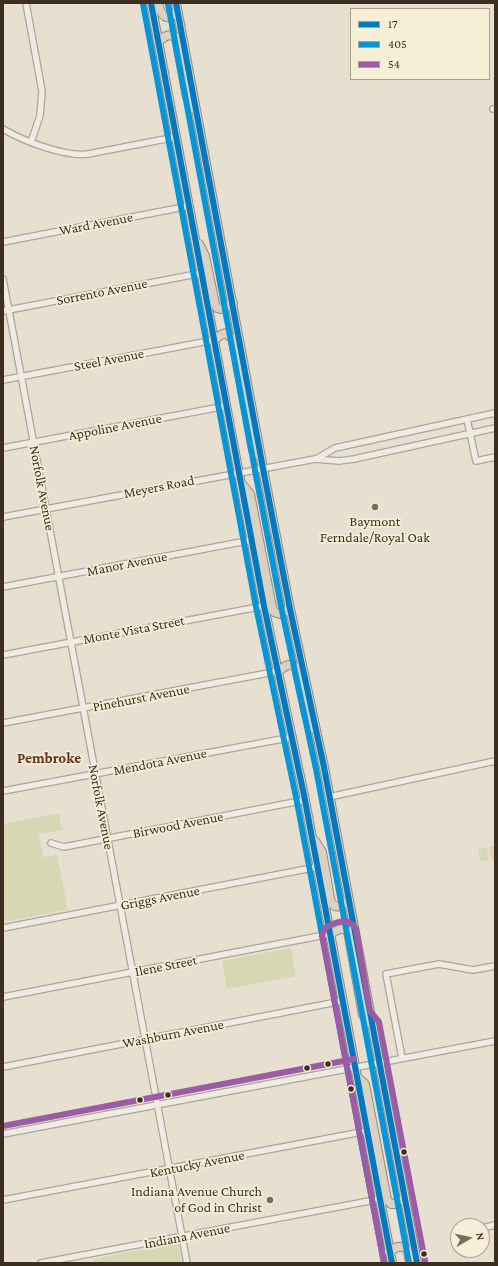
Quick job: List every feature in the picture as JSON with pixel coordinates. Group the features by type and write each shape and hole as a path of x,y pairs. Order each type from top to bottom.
{"highway":[{"path":"151,3 264,606 293,737 392,1263"},
{"path":"158,3 160,12 165,17 173,16 177,7"},
{"path":"177,7 263,468 349,900 371,1024 417,1263"},
{"path":"158,42 168,35 176,38 187,97 198,120"},
{"path":"195,238 205,256 217,308 222,309 232,303"},
{"path":"214,340 221,335 226,334 232,340 253,450 261,457"},
{"path":"241,482 250,494 272,607 274,612 280,614 290,609"},
{"path":"278,671 289,664 296,668 306,714 317,736"},
{"path":"312,837 322,852 330,898 333,904 335,906 341,906 349,900"},
{"path":"330,934 339,929 348,931 364,1015 371,1024"},
{"path":"357,1077 365,1084 387,1200 391,1204 394,1204 405,1198"},
{"path":"389,1252 397,1247 404,1247 408,1251 410,1263"}],"street":[{"path":"26,3 42,91 40,116 30,142"},
{"path":"3,129 30,142 71,154 84,155 176,137"},
{"name":"Ward Avenue","path":"3,242 189,206"},
{"name":"Sorrento Avenue","path":"6,310 202,273"},
{"name":"Norfolk Avenue","path":"3,279 6,310 34,442 187,1263"},
{"name":"Steel Avenue","path":"3,380 214,340"},
{"name":"Appoline Avenue","path":"3,448 226,406"},
{"name":"Meyers Road","path":"315,459 335,448 495,413"},
{"path":"467,419 476,461 495,457"},
{"name":"Meyers Road","path":"3,517 315,459 339,461 354,459 495,428"},
{"name":"Manor Avenue","path":"3,587 252,540"},
{"name":"Monte Vista Street","path":"3,655 264,606"},
{"name":"Pinehurst Avenue","path":"3,723 278,671"},
{"name":"Mendota Avenue","path":"3,791 293,737"},
{"path":"329,797 495,761"},
{"name":"Birwood Avenue","path":"51,843 64,847 305,800"},
{"name":"Griggs Avenue","path":"3,928 317,867"},
{"name":"Ilene Street","path":"3,997 330,934"},
{"path":"402,1058 386,974 439,964 473,970 495,966"},
{"name":"Washburn Avenue","path":"3,1067 342,1001"},
{"path":"3,1134 495,1040"},
{"name":"Kentucky Avenue","path":"3,1200 367,1131"},
{"name":"Indiana Avenue","path":"41,1263 380,1199"}],"green space":[{"path":"59,813 62,830 39,834 43,857 57,855 68,910 3,922 3,824"},
{"path":"495,846 495,859 492,860 489,847"},
{"path":"487,847 489,860 480,861 478,849"},
{"path":"291,948 296,976 227,989 222,961"},
{"path":"178,1243 182,1263 94,1263 93,1259"}],"transit line":[{"name":"17","path":"151,3 264,606 304,795 392,1263"},
{"name":"17","path":"176,3 265,479 290,609 324,767 417,1263"},
{"name":"405","path":"143,4 256,607 296,797 384,1263"},
{"name":"405","path":"168,4 257,481 282,611 316,769 409,1263"},
{"name":"54","path":"384,1263 322,935 325,928 342,921 350,923 356,929 370,1011 379,1022 425,1261"},
{"name":"54","path":"3,1126 354,1059"}],"place":[{"name":"Baymont Ferndale/Royal Oak","path":"375,507"},
{"name":"Indiana Avenue Church of God in Christ","path":"270,1200"}],"district":[{"name":"Pembroke","path":"49,758"}]}
